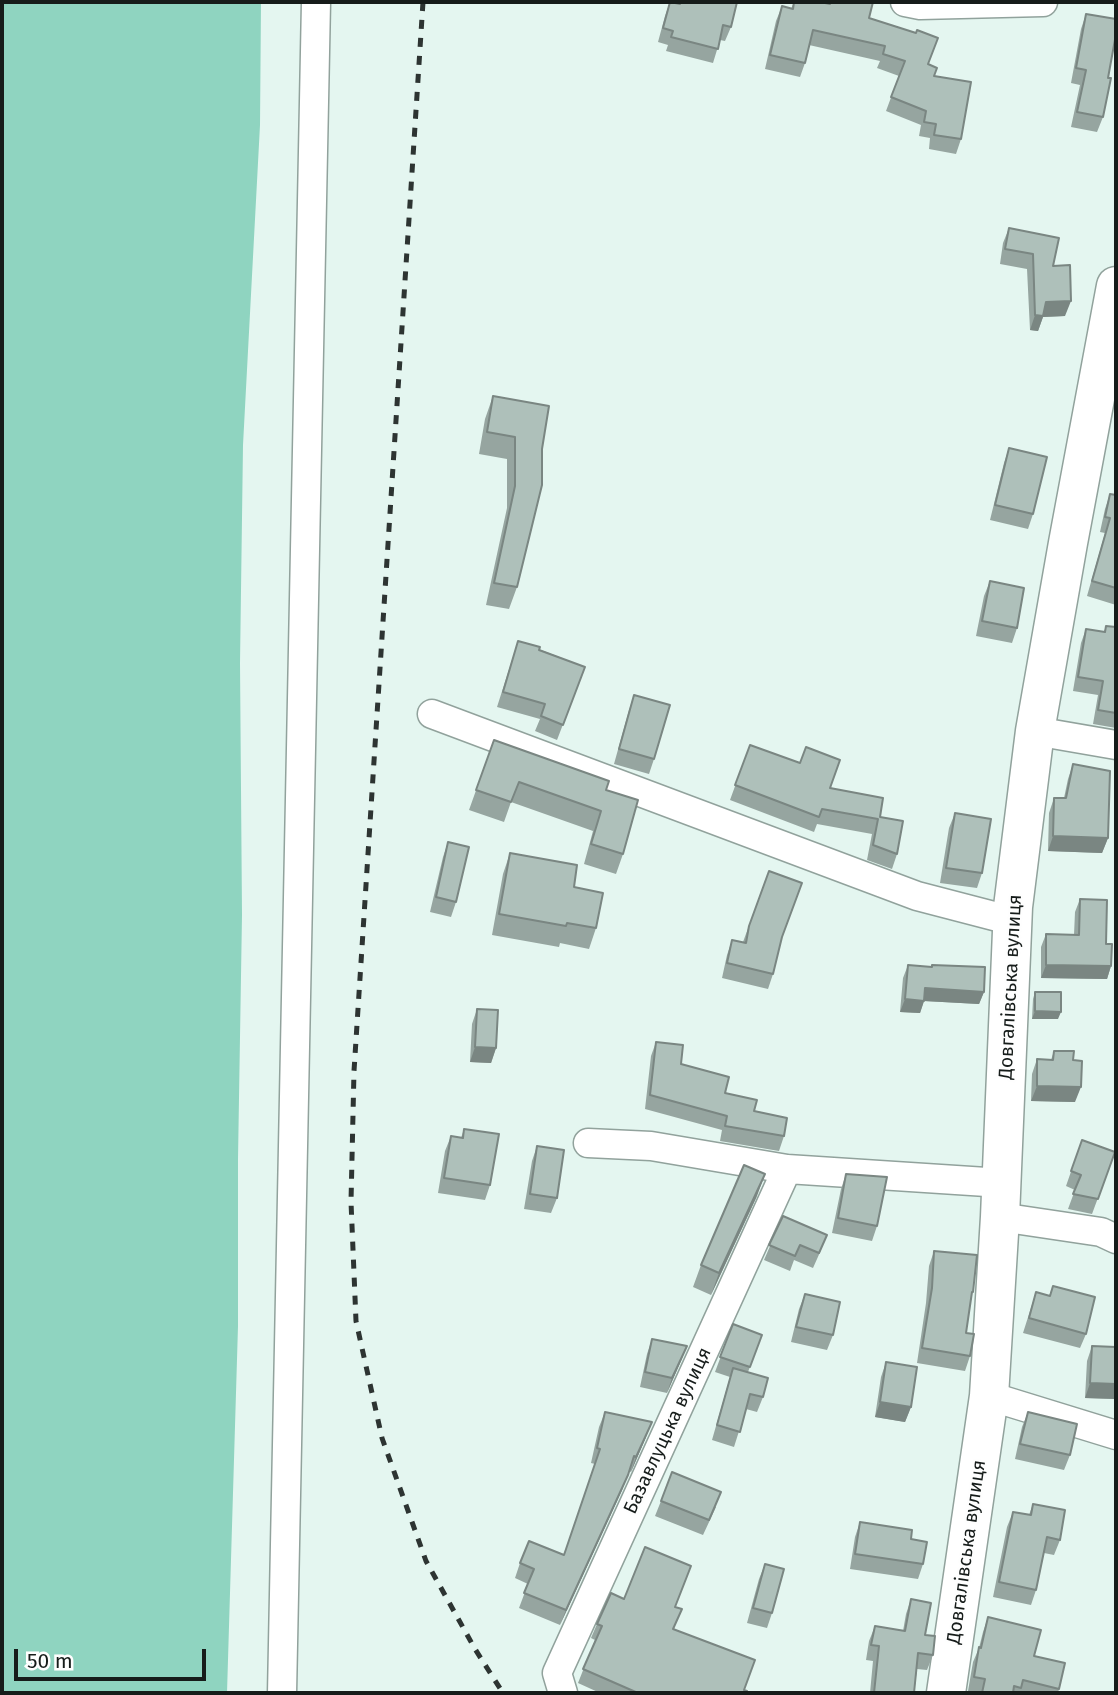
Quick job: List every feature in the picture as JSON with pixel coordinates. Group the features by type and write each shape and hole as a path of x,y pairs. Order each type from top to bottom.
{"street":[{"path":"282,1693 316,2"},
{"path":"905,2 920,5 1043,2"},
{"name":"Довгалівська вулиця","path":"946,1693 989,1396 1001,1200 1013,920 1035,731 1116,286"},
{"path":"432,714 917,896 1013,920"},
{"path":"1035,731 1116,745"},
{"path":"588,1143 651,1146 1001,1200 1116,1239"},
{"name":"Базавлуцька вулиця","path":"563,1693 557,1673 787,1169"},
{"path":"989,1396 1116,1435"}],"green space":[{"path":"2,2 261,2 260,125 243,445 238,1326 227,1693 2,1693"}],"building":[{"path":"670,2 737,2 731,27 723,25 718,49 671,37 673,31 663,28"},
{"path":"794,2 873,2 869,18 938,38 928,64 937,68 934,76 971,82 961,139 934,135 936,124 924,122 926,111 891,97 905,61 883,54 885,46 813,30 805,63 770,55 782,6 793,9"},
{"path":"1086,14 1116,19 1108,78 1111,78 1103,117 1077,112 1086,70 1076,68"},
{"path":"1009,228 1059,238 1053,266 1070,265 1071,301 1046,302 1043,316 1035,315 1033,254 1005,249"},
{"path":"493,396 549,406 542,449 542,485 517,587 494,583 515,486 515,437 487,432"},
{"path":"1009,448 1047,457 1033,514 995,505"},
{"path":"1110,494 1116,495 1116,588 1092,581 1110,518 1105,517"},
{"path":"990,581 1024,588 1017,628 982,621"},
{"path":"1106,626 1116,627 1116,713 1098,710 1103,681 1078,677 1086,629 1105,632"},
{"path":"518,641 540,647 539,650 585,667 563,725 541,716 545,704 503,692"},
{"path":"634,695 670,705 654,759 619,749"},
{"path":"494,740 609,781 606,790 638,800 623,854 591,844 601,811 519,782 511,802 476,790"},
{"path":"750,745 800,763 806,747 840,760 830,788 883,798 880,817 903,821 897,854 873,845 878,819 822,809 819,817 735,785"},
{"path":"1073,764 1110,771 1108,838 1053,836 1054,798 1066,798"},
{"path":"955,813 991,819 982,873 946,868"},
{"path":"448,842 469,847 456,902 436,897"},
{"path":"510,853 577,865 574,887 603,893 596,928 567,923 566,926 499,914"},
{"path":"769,871 802,883 782,937 773,974 727,963 732,940 746,943 749,926"},
{"path":"1080,899 1107,900 1106,944 1112,944 1111,966 1046,965 1046,934 1079,935"},
{"path":"908,965 985,967 984,992 925,988 924,1001 905,999"},
{"path":"1035,992 1061,992 1061,1012 1035,1011"},
{"path":"477,1009 498,1010 496,1048 475,1047"},
{"path":"656,1042 683,1045 681,1064 729,1077 725,1093 757,1100 754,1111 787,1118 784,1136 725,1126 727,1116 650,1095"},
{"path":"1054,1051 1074,1051 1073,1060 1082,1061 1081,1087 1037,1086 1037,1059 1053,1060"},
{"path":"464,1129 499,1134 490,1185 444,1178 451,1136 463,1138"},
{"path":"1082,1140 1115,1152 1098,1199 1073,1194 1081,1175 1071,1171"},
{"path":"537,1146 564,1150 557,1198 530,1194"},
{"path":"744,1165 765,1174 719,1273 701,1265"},
{"path":"846,1174 887,1177 877,1226 838,1218"},
{"path":"783,1216 827,1235 819,1253 800,1245 795,1256 769,1245"},
{"path":"934,1251 977,1255 966,1333 974,1334 970,1356 922,1348 932,1288"},
{"path":"1053,1286 1095,1297 1086,1334 1029,1318 1036,1292 1050,1296"},
{"path":"805,1294 840,1302 833,1335 796,1327"},
{"path":"733,1324 762,1335 750,1367 720,1357"},
{"path":"652,1339 687,1346 672,1378 645,1372"},
{"path":"1092,1346 1116,1347 1116,1384 1090,1383"},
{"path":"886,1362 917,1367 911,1407 880,1402"},
{"path":"733,1368 768,1378 763,1397 750,1394 740,1432 717,1425"},
{"path":"605,1412 652,1422 636,1457 634,1456 628,1475 566,1610 524,1593 534,1569 520,1563 529,1541 564,1555 600,1449 597,1448"},
{"path":"1028,1412 1077,1424 1070,1455 1020,1444"},
{"path":"672,1472 721,1492 709,1520 661,1501"},
{"path":"1033,1504 1065,1510 1060,1540 1047,1537 1036,1590 999,1582 1013,1512 1031,1515"},
{"path":"860,1522 912,1530 911,1539 927,1542 923,1564 855,1554"},
{"path":"645,1547 691,1566 675,1607 682,1609 673,1629 755,1660 744,1690 747,1693 638,1693 583,1669 602,1626 597,1624 611,1593 624,1599"},
{"path":"765,1564 784,1569 772,1613 753,1608"},
{"path":"911,1599 931,1603 925,1635 935,1636 933,1655 918,1653 914,1693 874,1693 879,1646 871,1645 875,1626 905,1631"},
{"path":"988,1617 1041,1630 1034,1656 1065,1663 1059,1689 1023,1680 1021,1688 1014,1686 1013,1693 982,1693 985,1679 974,1677"}],"railway":[{"path":"423,2 354,1071 351,1202 356,1321 382,1438 426,1561 503,1693"}]}
